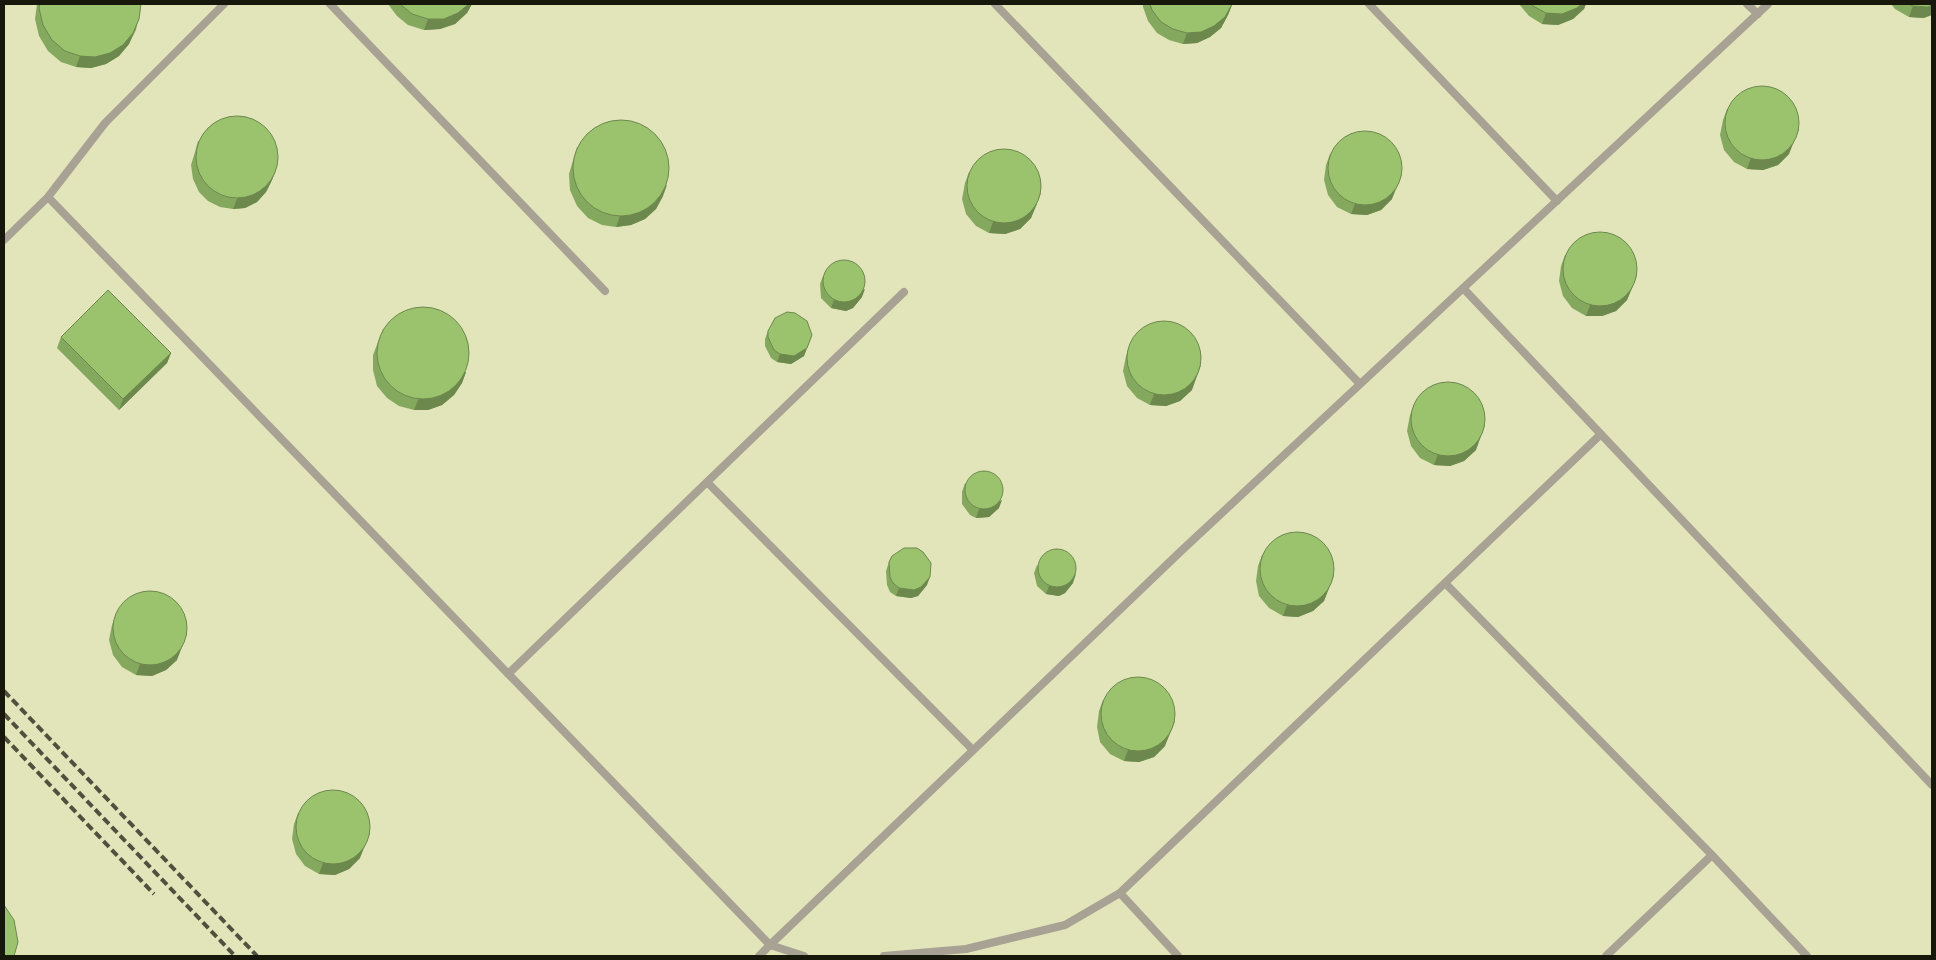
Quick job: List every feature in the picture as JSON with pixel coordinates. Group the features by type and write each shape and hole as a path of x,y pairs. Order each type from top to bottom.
{"lane":[{"path":"4,240 48,197 105,123 224,4"},
{"path":"330,4 606,291"},
{"path":"995,4 1360,384"},
{"path":"1369,4 1557,201"},
{"path":"1747,4 1758,14"},
{"path":"759,956 1180,552 1768,4"},
{"path":"48,197 770,945 804,956"},
{"path":"1463,288 1932,786"},
{"path":"508,674 904,292"},
{"path":"884,956 966,948 1066,925 1120,893 1601,434"},
{"path":"707,482 973,750"},
{"path":"1445,583 1712,855 1807,956"},
{"path":"1606,956 1712,855"},
{"path":"1120,893 1178,956"}],"shaded area":[{"path":"4,4 1932,4 1932,956 4,956"}],"building":[{"path":"40,4 141,4 139,19 133,33 123,45 110,53 95,57 80,56 65,51 52,40 43,25 39,8"},
{"path":"400,4 469,4 458,13 444,19 428,19 412,14"},
{"path":"1150,4 1232,4 1225,17 1214,26 1201,32 1187,33 1173,29 1161,22"},
{"path":"1531,4 1582,4 1562,14 1546,13"},
{"path":"1909,4 1932,4 1932,5 1928,7"},
{"path":"1762,86 1776,89 1788,97 1796,109 1799,123 1796,137 1788,149 1776,157 1762,160 1748,157 1736,149 1728,137 1725,123 1728,109 1736,97 1748,89"},
{"path":"237,116 253,119 266,128 275,141 278,157 275,173 266,186 253,195 237,198 221,195 208,186 199,173 196,157 199,141 208,128 221,119"},
{"path":"621,120 640,123 655,134 666,149 669,168 666,187 655,202 640,213 621,216 602,213 587,202 576,187 573,168 576,149 587,134 602,123"},
{"path":"1365,131 1379,134 1391,142 1399,154 1402,168 1399,182 1391,194 1379,202 1365,205 1351,202 1339,194 1331,182 1328,168 1331,154 1339,142 1351,134"},
{"path":"1004,149 1018,152 1030,160 1038,172 1041,186 1038,200 1030,212 1018,220 1004,223 990,220 978,212 970,200 967,186 970,172 978,160 990,152"},
{"path":"1600,232 1614,235 1626,243 1634,255 1637,269 1634,283 1626,295 1614,303 1600,306 1586,303 1574,295 1566,283 1563,269 1566,255 1574,243 1586,235"},
{"path":"848,260 856,263 862,269 865,281 862,293 856,299 840,302 832,299 826,293 823,277 826,269 832,263"},
{"path":"108,290 171,353 123,399 61,337"},
{"path":"414,307 432,307 449,314 462,327 469,344 469,362 462,379 449,392 432,399 414,399 397,392 384,379 377,362 377,344 384,327 397,314"},
{"path":"787,312 795,313 807,321 812,335 807,348 794,356 780,354 774,350 768,337 768,331 775,318"},
{"path":"1164,321 1178,324 1190,332 1198,344 1201,358 1198,372 1190,384 1178,392 1164,395 1150,392 1138,384 1130,372 1127,358 1130,344 1138,332 1150,324"},
{"path":"1448,382 1462,385 1474,393 1482,405 1485,419 1482,433 1474,445 1462,453 1448,456 1434,453 1422,445 1414,433 1411,419 1414,405 1422,393 1434,385"},
{"path":"984,471 998,476 1003,490 998,504 984,509 970,504 965,490 970,476"},
{"path":"1297,532 1311,535 1323,543 1331,555 1334,569 1331,583 1323,595 1311,603 1297,606 1283,603 1271,595 1263,583 1260,569 1263,555 1271,543 1283,535"},
{"path":"904,548 917,548 923,552 931,563 930,577 921,587 914,590 899,588 890,577 889,562 892,556"},
{"path":"1057,549 1071,554 1076,568 1071,582 1057,587 1043,582 1038,568 1043,554"},
{"path":"150,591 164,594 176,602 184,614 187,628 184,642 176,654 164,662 150,665 136,662 124,654 116,642 113,628 116,614 124,602 136,594"},
{"path":"1138,677 1152,680 1164,688 1172,700 1175,714 1172,728 1164,740 1152,748 1138,751 1124,748 1112,740 1104,728 1101,714 1104,700 1112,688 1124,680"},
{"path":"333,790 347,793 359,801 367,813 370,827 367,841 359,853 347,861 333,864 319,861 307,853 299,841 296,827 299,813 307,801 319,793"},
{"path":"4,905 14,920 18,942 14,956 4,956"}],"railway":[{"path":"4,691 257,956"},
{"path":"4,714 235,956"},
{"path":"4,737 154,894"}]}
